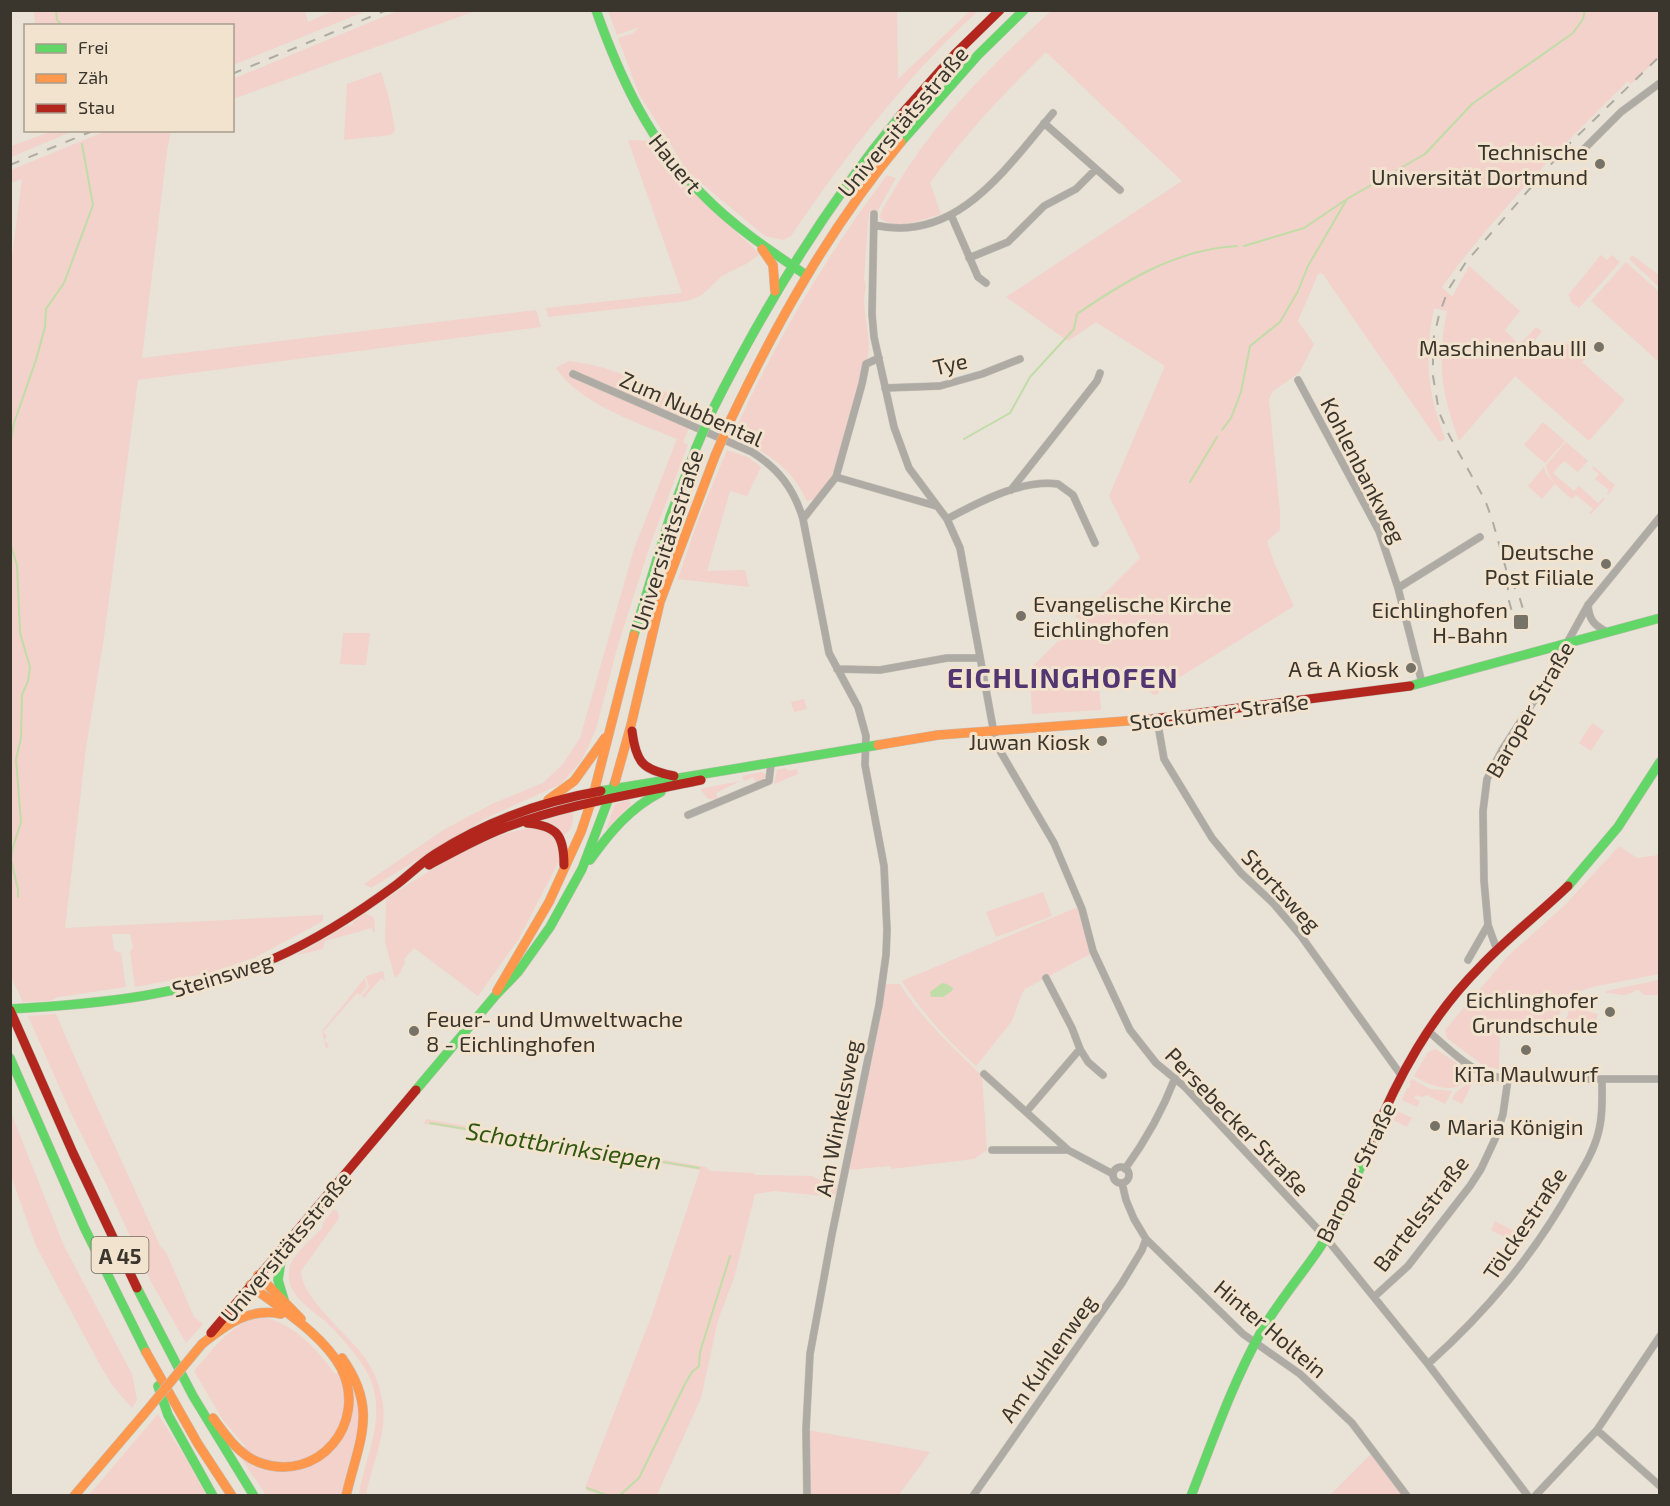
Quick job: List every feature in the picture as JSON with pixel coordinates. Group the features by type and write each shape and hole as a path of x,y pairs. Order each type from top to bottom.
{"main road":[{"name":"Hauert","path":"596,10 622,78 657,142 700,194 752,239 806,275"},
{"name":"Universitätsstraße","path":"495,996 502,978 521,952 562,877 593,797 653,567 676,494 711,413 775,291 861,164 948,62 1000,10"},
{"name":"Universitätsstraße","path":"74,1496 258,1275 495,996 518,972 550,927 582,869 611,794 631,725 660,602 715,456 752,372 806,275 861,193 910,129 974,59 1024,10"},
{"path":"752,239 770,257 773,265 775,291"},
{"name":"Stockumer Straße","path":"593,797 938,735 1158,719 1372,692 1422,683 1659,618"},
{"name":"Universitätsstraße","path":"631,725 634,751 641,763 657,772 683,780"},
{"path":"537,806 574,781 608,733"},
{"path":"1497,950 1567,887 1604,848 1621,825 1659,762"},
{"path":"582,869 611,831 636,806 683,780"},
{"name":"Steinsweg","path":"411,873 423,862 493,823 537,806 572,796 593,797"},
{"name":"Steinsweg","path":"10,1010 132,998 182,989 243,971 315,938 411,873 474,841 593,797"},
{"path":"522,822 546,825 559,835 565,852 562,877"},
{"name":"Baroper Straße","path":"1191,1496 1235,1386 1256,1342 1326,1238 1345,1202 1401,1075 1428,1031 1456,993 1497,950"},
{"name":"A 45","path":"10,1010 51,1106 113,1240 171,1357 199,1410 254,1496"},
{"name":"A 45","path":"10,1058 65,1187 115,1294 154,1370 232,1496"},
{"path":"283,1247 278,1280 285,1301"},
{"path":"258,1275 340,1356 352,1371 360,1388 365,1408 363,1431 346,1496"},
{"path":"171,1357 192,1382 226,1437 243,1453 269,1466 290,1467 318,1457 334,1444 348,1419 349,1391 344,1373 321,1344 250,1285"},
{"path":"202,1344 220,1329 255,1312 271,1311 288,1316"},
{"path":"154,1370 162,1404 206,1479 213,1496"}],"street":[{"path":"1583,150 1621,112 1659,83"},
{"path":"874,225 906,229 927,225 951,215 983,192 1053,113"},
{"path":"1044,123 1120,190"},
{"path":"969,258 1008,242 1044,206 1076,189 1096,169"},
{"name":"Persebecker Straße","path":"874,214 872,314 894,426 906,462 915,479 947,519 959,544 996,744 1044,823 1064,862 1082,909 1093,951 1118,1006 1140,1045 1156,1063 1175,1078 1326,1238 1428,1364 1528,1496"},
{"path":"951,215 978,277 986,284"},
{"path":"803,519 836,477 866,364 879,358"},
{"name":"Tye","path":"885,388 940,386 982,374 1020,359"},
{"path":"1011,490 1097,381 1100,373"},
{"name":"Zum Nubbental","path":"573,374 758,456 772,466 788,483 803,519 828,648 861,714 867,747"},
{"name":"Kohlenbankweg","path":"1298,380 1379,531 1398,588 1422,683"},
{"path":"836,477 936,506"},
{"path":"947,519 998,494 1053,484 1065,488 1073,495 1095,543"},
{"name":"Baroper Straße","path":"1497,950 1488,925 1484,881 1483,811 1486,783 1493,766 1541,690 1588,605 1659,517"},
{"path":"1398,588 1480,537"},
{"name":"Baroper Straße","path":"1588,605 1593,623 1606,632"},
{"path":"837,669 887,670 943,659 979,658"},
{"name":"Stortsweg","path":"1158,719 1164,759 1212,838 1241,873 1273,903 1301,936 1401,1075"},
{"name":"Am Winkelsweg","path":"807,1496 806,1418 810,1354 879,1005 886,955 884,866 865,765 867,747"},
{"path":"688,815 769,780 771,764"},
{"path":"1468,960 1488,925"},
{"path":"1046,978 1072,1028 1080,1049 1088,1062 1103,1075"},
{"path":"1428,1031 1477,1072 1491,1077 1659,1080"},
{"path":"1027,1111 1080,1049"},
{"name":"Hinter Holtein","path":"984,1074 1068,1150 1113,1174 1115,1181 1122,1183 1134,1219 1146,1239 1243,1334 1300,1374 1352,1423 1407,1496"},
{"path":"1125,1170 1158,1118 1175,1078"},
{"name":"Bartelsstraße","path":"1374,1297 1408,1266 1481,1169 1495,1139 1503,1114 1508,1079"},
{"name":"Tölckestraße","path":"1428,1364 1457,1337 1510,1280 1529,1256 1561,1206 1591,1154 1599,1132 1602,1079"},
{"name":"Hinter Holtein","path":"992,1150 1068,1150"},
{"path":"1113,1174 1118,1168 1125,1170"},
{"path":"1122,1183 1128,1177 1125,1170"},
{"name":"Am Kuhlenweg","path":"973,1496 1116,1291 1142,1250 1146,1239"},
{"path":"1535,1496 1597,1430 1659,1336"},
{"path":"1597,1430 1613,1442 1659,1486"}],"shaded area":[{"path":"305,10 308,22 333,11 366,11 234,65 234,24 35,24 34,11"},
{"path":"400,10 475,11 234,99 234,79"},
{"path":"608,11 897,11 898,79 970,11 978,11 926,63 878,118 833,176 791,236 783,240 765,236 688,172 639,94 618,38 633,33 639,27 617,35"},
{"path":"1051,11 1659,11 1659,57 1631,84 1628,81 1530,180 1442,287 1452,297 1469,266 1520,311 1505,330 1519,345 1536,327 1542,331 1533,343 1552,358 1566,343 1585,359 1582,362 1625,400 1589,441 1515,376 1459,441 1448,407 1442,377 1442,346 1447,311 1434,308 1428,359 1434,405 1445,439 1439,442 1322,273 1318,274 1298,321 1314,344 1299,373 1273,391 1269,399 1280,530 1267,541 1275,565 1294,606 1159,690 1158,694 1154,695 1133,677 1103,679 1099,685 1101,710 1032,714 1030,679 1034,665 1057,642 1086,631 1081,619 1075,617 1084,605 1090,608 1140,558 1109,496 1165,366 1096,322 1068,341 1006,297 1182,181 1046,52 985,115 930,183 941,214 901,224 886,222 880,218 885,204 910,165 946,117 986,73"},
{"path":"381,72 395,130 391,135 344,140 347,84"},
{"path":"71,132 11,157 11,146 47,133"},
{"path":"104,132 171,132 142,358 536,310 541,327 138,380 104,637 86,748 65,928 323,915 323,921 256,957 209,973 135,987 130,934 112,934 114,950 121,953 126,987 58,997 50,1001 23,1002 10,975 10,272 22,179 11,183 11,170"},
{"path":"628,140 652,141 680,180 760,254 722,276 702,295 687,301 548,317 546,308 682,293"},
{"path":"887,175 896,178 877,212 869,213 868,221 864,306 868,356 832,479 814,499 807,501 785,469 766,454 733,435 766,367 803,300 843,237"},
{"path":"1601,255 1607,260 1612,255 1620,262 1579,308 1570,301 1571,298 1568,295"},
{"path":"1632,255 1659,275 1659,287 1629,259"},
{"path":"1626,262 1659,292 1659,362 1591,301"},
{"path":"569,361 619,373 698,407 683,442 688,445 650,545 618,645 596,729 582,760 561,784 484,819 371,888 364,884 445,829 494,803 543,783 563,764 580,738 634,549 677,439 611,411 580,392 566,381 556,368"},
{"path":"1543,422 1565,441 1545,463 1524,445"},
{"path":"1566,442 1588,461 1578,472 1564,461 1553,473 1574,491 1579,486 1598,503 1603,498 1605,499 1591,514 1588,514 1593,509 1576,495 1572,499 1568,496 1547,470 1546,465"},
{"path":"727,450 748,457 761,467 747,496 730,491 707,571 745,570 749,587 678,579 698,520"},
{"path":"1593,466 1615,485 1609,494 1607,493 1609,490 1595,479 1599,474 1592,468"},
{"path":"1544,467 1546,474 1555,484 1542,499 1528,486"},
{"path":"343,633 370,633 366,665 340,664"},
{"path":"804,699 807,709 794,712 791,702"},
{"path":"1592,723 1604,731 1591,751 1579,743"},
{"path":"785,768 789,771 797,769 798,774 774,784 777,770"},
{"path":"761,772 766,774 766,777 756,783 753,777 744,781 742,776"},
{"path":"740,781 716,793 718,799 708,799 700,789"},
{"path":"629,800 631,804 606,830 615,804"},
{"path":"573,812 572,825 564,835 556,826 545,820"},
{"path":"536,828 551,835 559,848 560,859 518,940 478,996 414,948 404,959 402,971 395,978 385,942 386,899 438,866 478,845 498,836"},
{"path":"1619,846 1637,858 1659,855 1659,974 1592,987 1565,997 1556,1025 1500,1025 1499,1069 1485,1067 1447,1038 1445,1030 1508,956 1565,905"},
{"path":"1043,892 1052,916 996,937 986,912"},
{"path":"1078,907 1090,954 1025,989 1012,1021 976,1066 936,1026 902,981"},
{"path":"365,913 374,918 373,933 372,928 325,941 323,949 297,955 348,925 354,924 353,922"},
{"path":"383,971 385,981 381,978 364,998 362,996 369,987 366,976"},
{"path":"365,978 367,986 360,995 357,993 323,1032 327,1036 324,1040 322,1031"},
{"path":"1659,980 1659,995 1644,995 1639,990 1625,995 1606,993 1606,991"},
{"path":"942,983 953,988 952,991 943,997 931,997 930,992"},
{"path":"884,984 900,984 928,1021 982,1076 987,1150 974,1159 891,1169 891,1166 847,1170"},
{"path":"1570,1007 1598,1014 1594,1027 1566,1020"},
{"path":"56,1014 160,1246 166,1252 194,1317 203,1324 186,1343 150,1280 28,1016"},
{"path":"1436,1049 1472,1074 1460,1086 1445,1088 1429,1084 1414,1076 1428,1052"},
{"path":"1412,1079 1430,1089 1452,1091 1445,1104 1427,1095 1422,1097 1416,1095 1414,1098 1420,1101 1417,1107 1402,1100"},
{"path":"1473,1079 1484,1084 1482,1086 1473,1082 1462,1104 1452,1099 1459,1090"},
{"path":"10,1110 64,1246 132,1374 137,1400 132,1408 112,1385 36,1246 11,1176"},
{"path":"1397,1111 1412,1118 1407,1127 1393,1120"},
{"path":"426,1119 706,1167 710,1171 812,1176 824,1182 831,1179 839,1186 834,1197 774,1191 755,1194 734,1278 718,1320 701,1398 657,1495 600,1495 587,1491 585,1488 652,1315 700,1170 424,1124"},
{"path":"334,1209 338,1212 339,1218 301,1271 308,1292 365,1358 379,1387 383,1405 383,1428 366,1495 359,1495 375,1426 375,1398 372,1383 352,1350 325,1321 300,1300 291,1287 289,1279 293,1259 322,1228 323,1223"},
{"path":"1495,1221 1519,1234 1515,1243 1491,1230"},
{"path":"260,1316 272,1319 293,1330 311,1346 335,1374 347,1370 354,1382 361,1416 342,1495 266,1495 239,1455 245,1446 223,1420 194,1371 231,1332 249,1320"},
{"path":"158,1414 206,1495 88,1496"},
{"path":"808,1430 930,1452 899,1495 809,1495"},
{"path":"1371,1454 1402,1495 1330,1495"}],"waterway":[{"path":"56,10 57,20 61,24"},
{"path":"1222,430 1231,418 1241,392 1250,346 1280,322 1298,291 1308,266 1347,199 1425,154 1472,104 1573,33 1583,19 1585,10"},
{"path":"10,446 14,423 45,327 46,309 64,283 93,205 82,144"},
{"path":"1244,246 1304,228 1344,201"},
{"path":"964,439 1010,413 1030,377 1074,329 1077,314 1133,279 1173,260 1215,248 1237,246"},
{"path":"1190,482 1217,437"},
{"path":"10,543 17,565 20,633 30,667 28,681 22,695 21,738 16,759 21,822 11,859 18,897"},
{"name":"Schottbrinksiepen","path":"430,1123 699,1168"},
{"name":"Schottbrinksiepen","path":"619,1496 639,1478 685,1384 692,1372 699,1366 700,1352 730,1256"},
{"path":"587,1488 609,1496"}],"railway":[{"path":"234,73 387,10"},
{"path":"1517,629 1509,601 1506,569 1492,519 1485,500 1439,412 1433,376 1433,341 1439,315 1448,290 1466,262 1567,146 1660,56"},
{"path":"10,165 90,132"},
{"path":"1511,580 1520,599 1528,626"}],"traffic: fast":[{"path":"596,10 626,85 667,153 702,194 726,217 806,275"},
{"path":"901,142 978,55 1024,10"},
{"path":"711,413 752,335 797,259 846,186 900,116"},
{"path":"696,448 711,413"},
{"path":"634,635 670,517 696,448"},
{"path":"1410,686 1660,618"},
{"path":"601,791 878,745"},
{"path":"1568,886 1618,827 1660,762"},
{"path":"416,1090 518,972 550,927 582,869 615,782"},
{"path":"590,860 621,822 640,805 661,792"},
{"path":"10,1009 145,996 211,981 275,958"},
{"path":"10,1058 84,1227 146,1352"},
{"path":"1191,1496 1223,1412 1261,1332 1327,1236 1348,1197 1371,1142"},
{"path":"283,1247 278,1280 284,1300"},
{"path":"137,1288 193,1396 254,1496"},
{"path":"158,1386 168,1415 213,1496"}],"traffic: slow":[{"path":"730,421 786,311 807,276 851,207 901,142"},
{"path":"762,249 773,265 775,291"},
{"path":"715,456 730,421"},
{"path":"615,782 660,602 715,456"},
{"path":"497,991 549,902 581,832 593,796 634,635"},
{"path":"878,745 938,735 1153,719"},
{"path":"548,800 574,781 605,738"},
{"path":"258,1275 301,1319"},
{"path":"213,1418 232,1443 244,1454 258,1462 280,1467 300,1465 318,1457 332,1444 343,1428 348,1409 348,1389 341,1368 323,1344 300,1322 250,1285"},
{"path":"202,1344 229,1324 248,1315 269,1312 281,1314"},
{"path":"144,1414 202,1344"},
{"path":"146,1352 198,1444 232,1496"},
{"path":"342,1358 360,1394 363,1410 363,1426 346,1496"},
{"path":"74,1496 144,1414"}],"traffic: jam":[{"path":"900,116 955,54 1000,10"},
{"path":"1153,719 1410,686"},
{"path":"632,731 636,751 643,763 655,771 674,776"},
{"path":"429,865 485,836 552,812 701,780"},
{"path":"275,958 322,934 396,885 430,858 474,832 536,807 601,791"},
{"path":"527,823 537,824 557,834 562,846 564,865"},
{"path":"1371,1142 1404,1071 1446,1006 1490,956 1568,886"},
{"path":"10,1010 73,1153 137,1288"},
{"path":"211,1333 416,1090"}],"place":[{"name":"Technische Universität Dortmund","path":"1600,164"},
{"name":"Maschinenbau III","path":"1599,347"},
{"name":"Deutsche Post Filiale","path":"1606,564"},
{"name":"Evangelische Kirche Eichlinghofen","path":"1021,616"},
{"name":"Eichlinghofen H-Bahn","path":"1521,622"},
{"name":"A & A Kiosk","path":"1411,668"},
{"name":"Juwan Kiosk","path":"1102,741"},
{"name":"Eichlinghofer Grundschule","path":"1610,1012"},
{"name":"Feuer- und Umweltwache 8 - Eichlinghofen","path":"414,1031"},
{"name":"KiTa Maulwurf","path":"1526,1050"},
{"name":"Maria Königin","path":"1435,1126"}],"district":[{"name":"EICHLINGHOFEN","path":"1063,677"}]}
